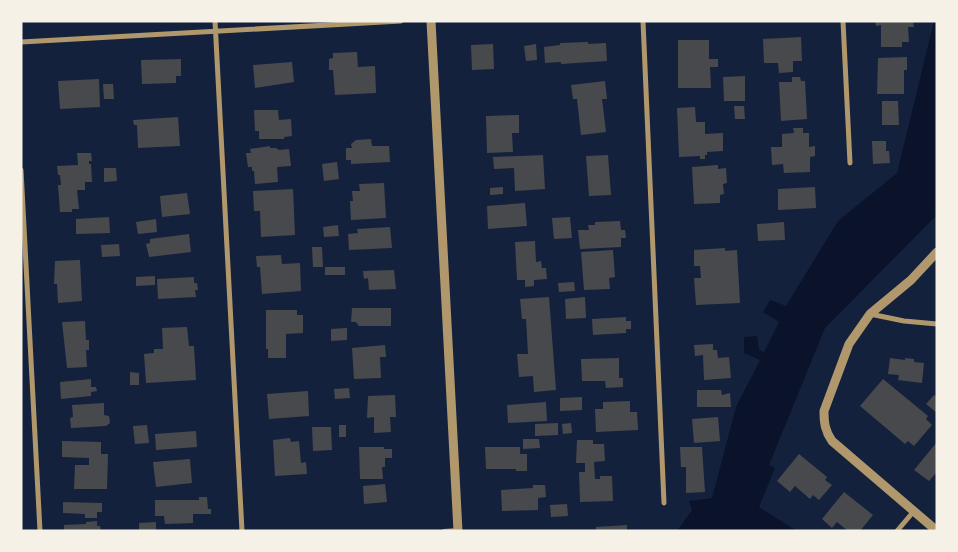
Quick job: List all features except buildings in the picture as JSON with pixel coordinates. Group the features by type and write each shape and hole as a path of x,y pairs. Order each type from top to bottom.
{"street":[{"path":"216,21 242,531"},
{"path":"21,42 401,21"},
{"path":"431,21 458,530"},
{"path":"642,21 664,503"},
{"path":"843,21 850,163"},
{"path":"21,170 40,531"},
{"path":"937,252 910,280 870,314 849,344 824,411 826,432 832,440 937,531"},
{"path":"870,314 904,321 937,324"},
{"path":"897,531 914,511"}],"lane":[{"path":"444,531 458,530"}],"water":[{"path":"934,21 937,21 937,211 935,217 825,328 769,465 775,468 759,507 797,531 677,531 692,510 689,501 712,498 736,407 760,360 744,353 744,337 757,336 759,350 764,352 779,322 763,312 770,300 786,306 838,221 897,173"}]}
